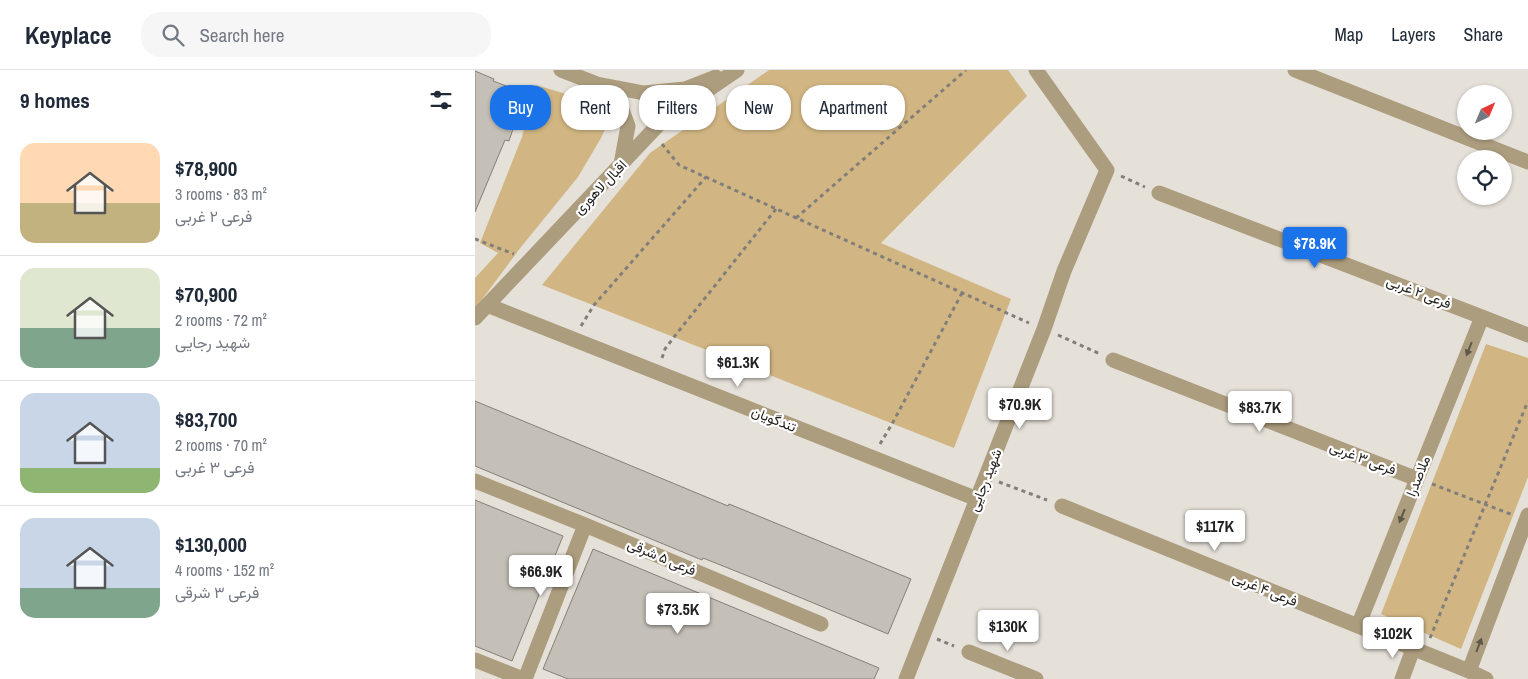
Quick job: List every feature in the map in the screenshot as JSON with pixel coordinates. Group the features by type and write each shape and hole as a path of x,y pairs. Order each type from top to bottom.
{"street":[{"path":"561,70 600,77 644,94 685,89 737,70"},
{"name":"اقبال لاهوری","path":"475,318 661,122 737,70"},
{"path":"1036,70 1107,170"},
{"path":"1295,70 1528,162"},
{"path":"600,77 621,107 628,126 621,164"},
{"name":"شهید رجایی","path":"907,679 1044,329 1064,271 1107,170"},
{"name":"فرعی ۲ غربی","path":"1159,193 1482,317"},
{"name":"تندگویان","path":"487,305 977,499"},
{"path":"1482,317 1528,335"},
{"name":"ملاصدرا","path":"1358,626 1482,317"},
{"name":"فرعی ۳ غربی","path":"1113,360 1417,479"},
{"name":"فرعی ۵ شرقی","path":"475,481 821,624"},
{"name":"فرعی ۴ غربی","path":"1062,506 1358,626"},
{"path":"1469,672 1527,518"},
{"path":"475,660 524,679 585,525"},
{"path":"1358,626 1486,679"},
{"path":"1402,679 1418,651"},
{"path":"969,652 1036,679"}],"path":[{"path":"796,218 967,70"},
{"path":"663,144 679,165 1113,360"},
{"path":"1107,170 1159,193"},
{"path":"573,339 594,305 706,177"},
{"path":"657,372 665,350 673,337 776,209"},
{"path":"475,238 530,260"},
{"path":"871,457 892,424 963,293"},
{"path":"1418,651 1485,504 1528,401"},
{"path":"986,477 1062,506"},
{"path":"1417,479 1527,518"},
{"path":"924,634 969,652"}],"shaded area":[{"path":"769,70 1008,70 1027,96 881,243 1011,299 954,448 542,285 650,153 683,130 716,130 716,107 726,100 726,130 791,130 791,85 747,85"},
{"path":"551,90 561,92 561,130 605,130 578,177 521,247 475,309 475,278 498,253 480,243 524,130 551,130"},
{"path":"1486,344 1528,358 1528,477 1461,649 1381,614"}],"building":[{"path":"475,71 504,85 490,85 490,130 513,130 509,141 505,140 475,212"},
{"path":"475,401 728,506 729,504 911,579 888,634 703,558 702,560 475,466"},
{"path":"475,500 563,536 512,661 475,646"},
{"path":"593,549 879,668 874,679 568,679 543,669"}]}
